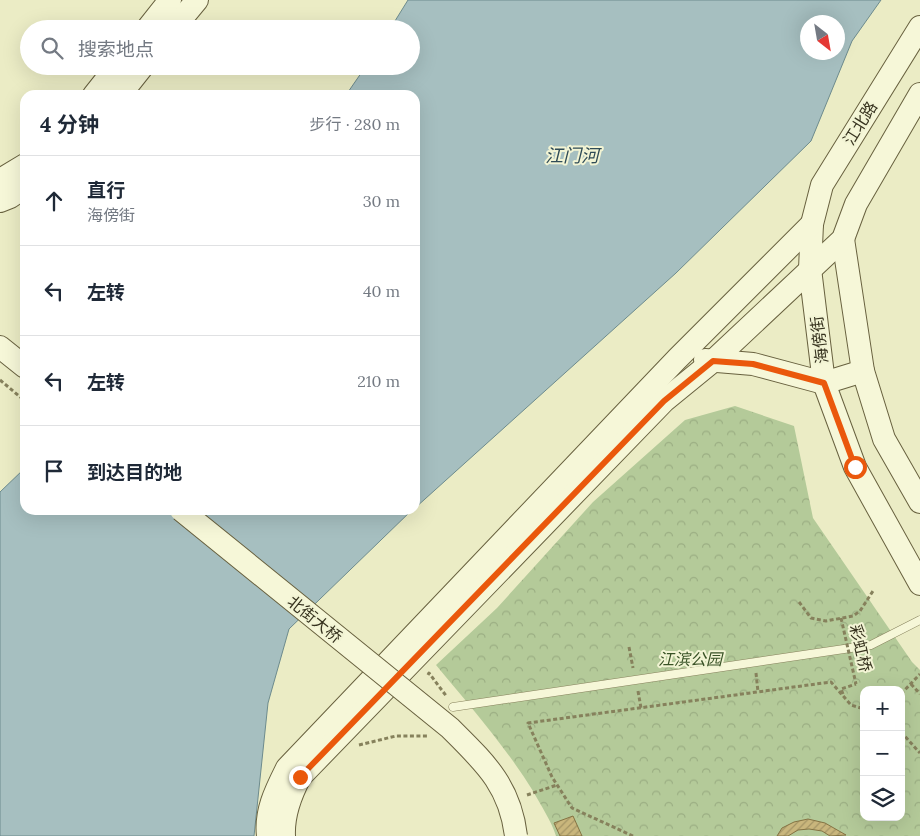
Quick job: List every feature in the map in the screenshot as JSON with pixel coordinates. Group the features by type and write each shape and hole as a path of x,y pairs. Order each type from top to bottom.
{"main road":[{"path":"154,20 170,0"},
{"path":"180,20 196,0"},
{"name":"江北路","path":"812,224 822,185 920,27"},
{"path":"98,90 110,75"},
{"path":"124,90 136,75"},
{"path":"284,836 284,824 291,794 293,773 664,401 713,361 843,239 856,204 920,94"},
{"path":"0,180 20,169"},
{"path":"0,201 20,190"},
{"path":"268,836 267,826 273,795 677,359 812,224"},
{"name":"海傍街","path":"812,224 810,269 824,383 855,467 920,584"},
{"path":"843,239 863,371 884,439 920,502"},
{"path":"0,347 13,371"},
{"path":"677,359 753,364 824,383 863,371"},
{"name":"北街大桥","path":"188,515 453,718"},
{"name":"北街大桥","path":"207,515 453,718"},
{"path":"453,718 502,788 514,820 516,836"},
{"path":"453,718 497,754 516,783 528,816 530,836"}],"lane":[{"path":"453,718 754,662 871,645 920,620"}],"path":[{"path":"13,371 20,388"},
{"path":"799,602 811,618 826,622 853,616 860,611 873,591"},
{"name":"彩虹桥","path":"841,618 856,684 841,688 844,697"},
{"path":"754,662 758,692"},
{"path":"905,690 920,674"},
{"path":"633,836 572,808 552,777 528,723 831,682 851,706 860,708"},
{"path":"910,684 920,694"},
{"path":"356,747 396,736 428,736"},
{"path":"905,736 920,753"},
{"path":"523,796 557,785"}],"green space":[{"name":"江滨公园","path":"735,406 794,426 813,518 912,662 920,670 920,836 556,836 549,819 533,791 511,758 436,665 497,608 593,502 685,420"}],"water":[{"name":"江门河","path":"408,0 881,0 852,41 845,58 845,15 800,15 800,60 844,60 811,141 676,273 420,503 420,90 349,90 360,75 420,75 420,20 396,20"},
{"path":"20,473 20,515 407,515 289,629 268,703 254,836 0,836 0,492"}],"building":[{"path":"573,816 582,836 560,836 554,823"},
{"path":"808,819 825,823 846,835 830,836 822,831 809,829 798,830 788,836 777,836 782,828 794,822"}],"route":[{"path":"300,777 664,401 713,361 753,364 824,383 855,467"}]}
